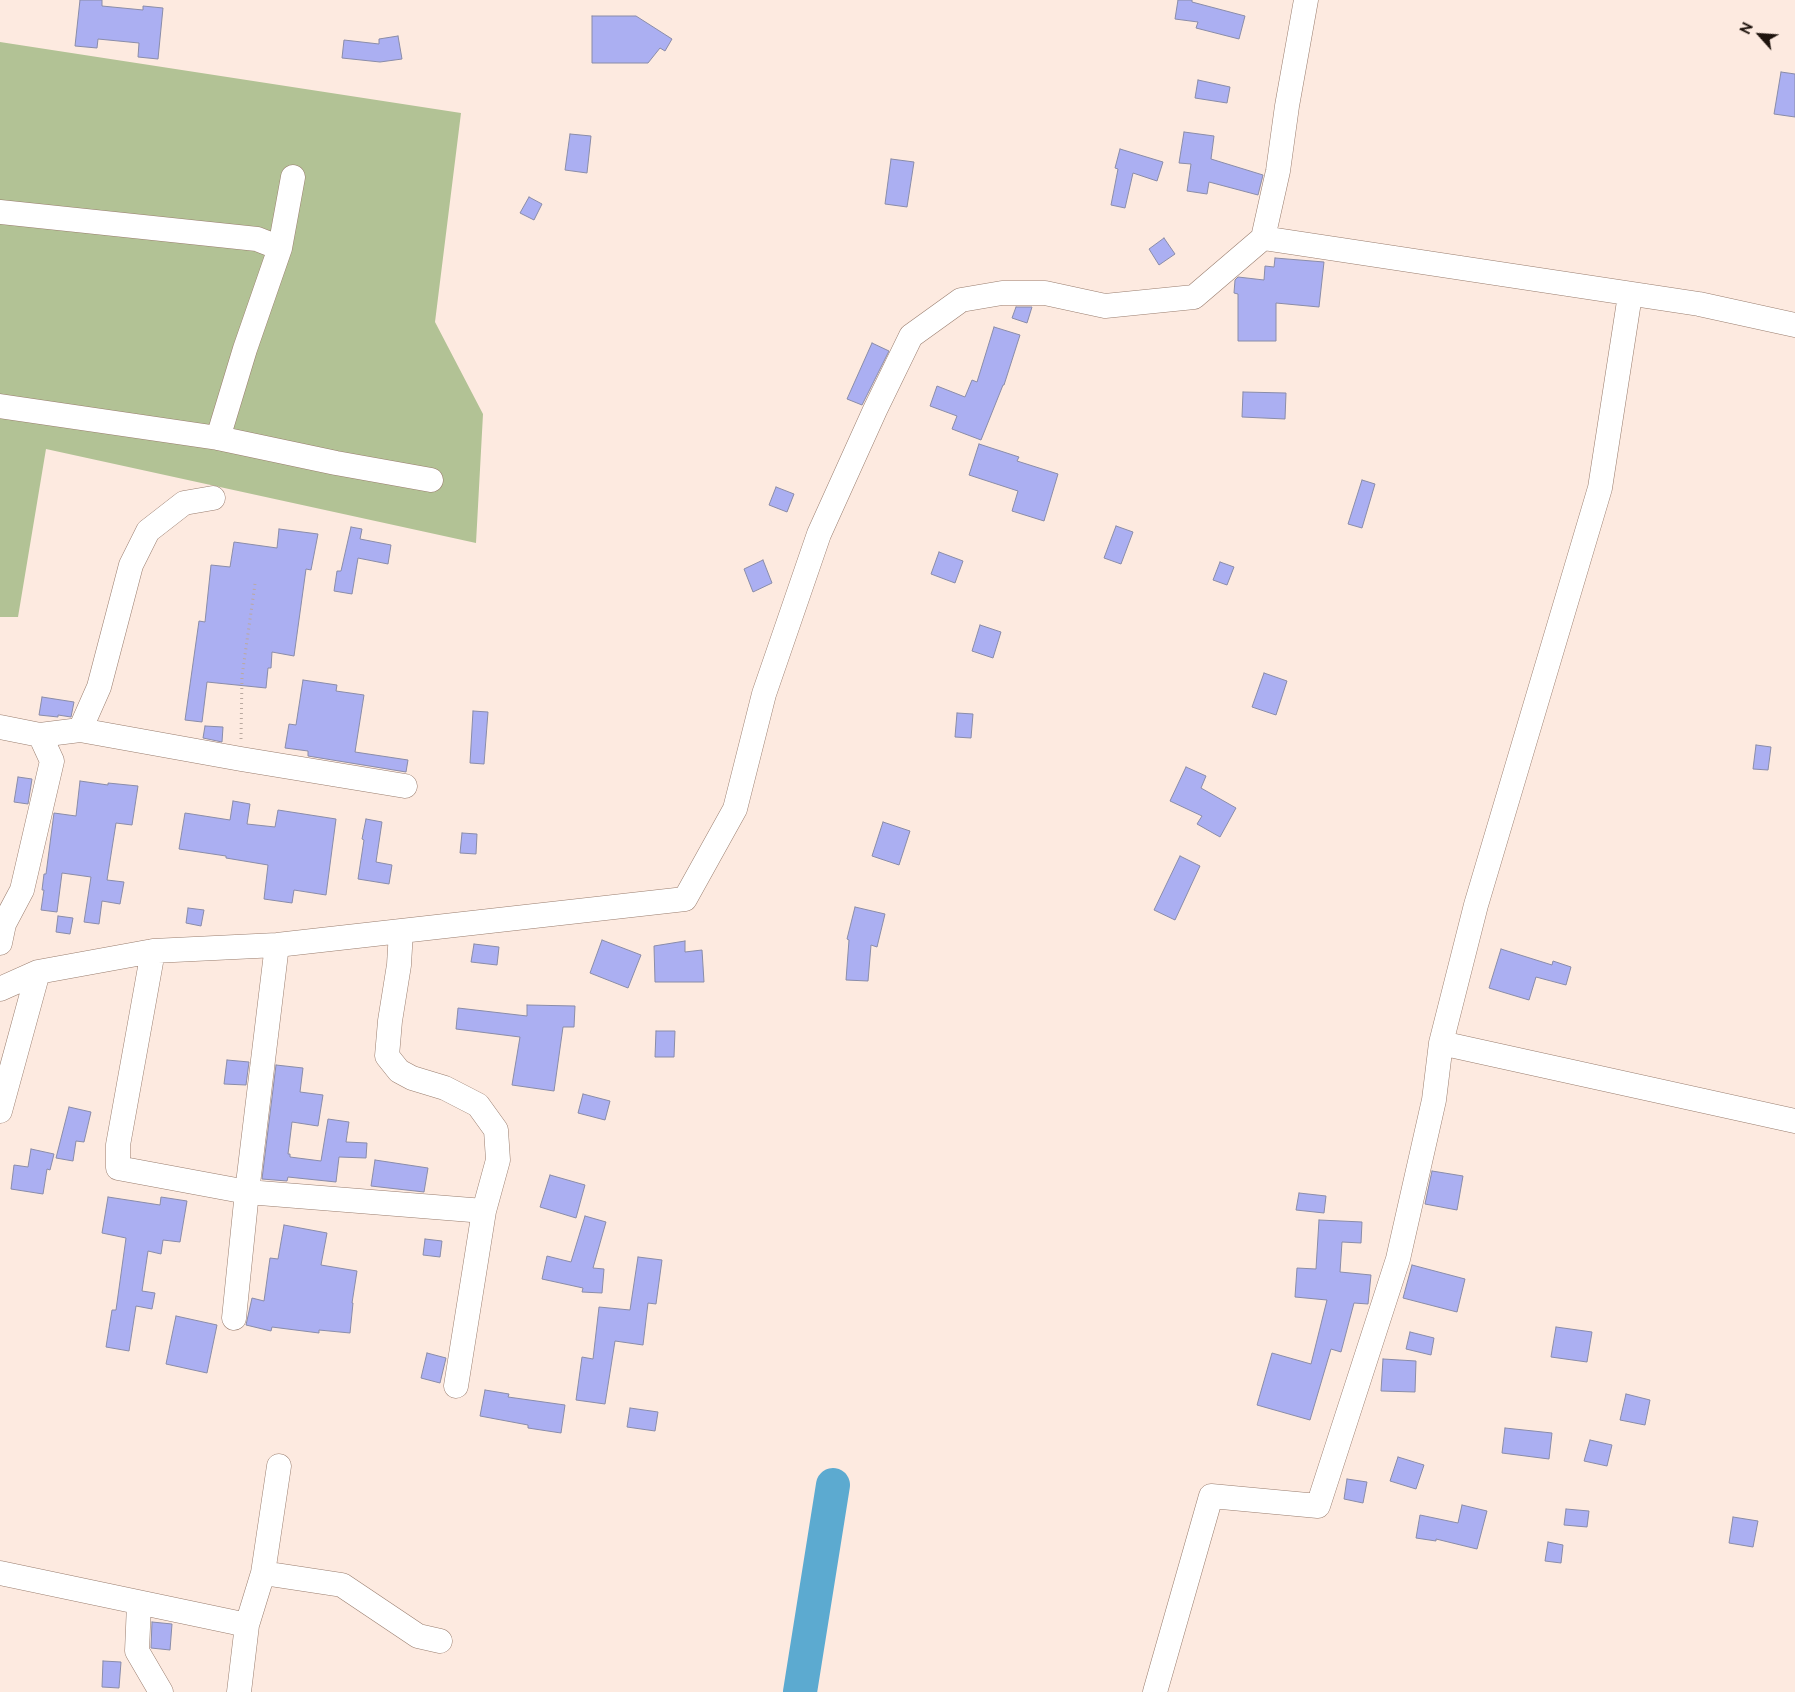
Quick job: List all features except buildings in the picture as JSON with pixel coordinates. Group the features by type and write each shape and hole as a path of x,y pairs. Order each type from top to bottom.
{"street":[{"path":"0,989 38,972 153,951 277,945 685,899 735,809 764,694 819,534 911,336 961,300 1002,293 1045,292 1106,306 1194,297 1262,238 1278,171 1288,97 1306,0"},
{"path":"218,438 245,349 280,248 293,177"},
{"path":"0,212 257,239 280,248"},
{"path":"1262,238 1699,304 1795,325"},
{"path":"1155,1692 1211,1496 1318,1506 1398,1259 1434,1100 1441,1043 1476,905 1600,488 1630,295"},
{"path":"0,406 218,438 336,463 431,480"},
{"path":"80,730 99,687 131,565 148,531 184,503 213,498"},
{"path":"0,727 40,735 80,730 405,786"},
{"path":"0,943 4,924 22,890 52,761 40,735"},
{"path":"401,931 399,965 390,1020 387,1056 399,1071 412,1078 445,1088 478,1105 496,1130 498,1160 484,1211 456,1386"},
{"path":"234,1318 247,1192 277,945"},
{"path":"153,951 118,1145 118,1168 247,1192 484,1211"},
{"path":"0,1111 38,972"},
{"path":"1441,1043 1795,1121"},
{"path":"239,1692 247,1625 262,1573 279,1466"},
{"path":"262,1573 342,1585 418,1636 440,1641"},
{"path":"0,1574 247,1625"},
{"path":"139,1604 137,1650 161,1692"}],"path":[{"path":"241,759 242,676 255,584"}],"green space":[{"path":"0,42 461,113 435,322 483,414 476,543 46,449 18,617 0,617"}],"waterway":[{"path":"800,1692 833,1485"}]}
